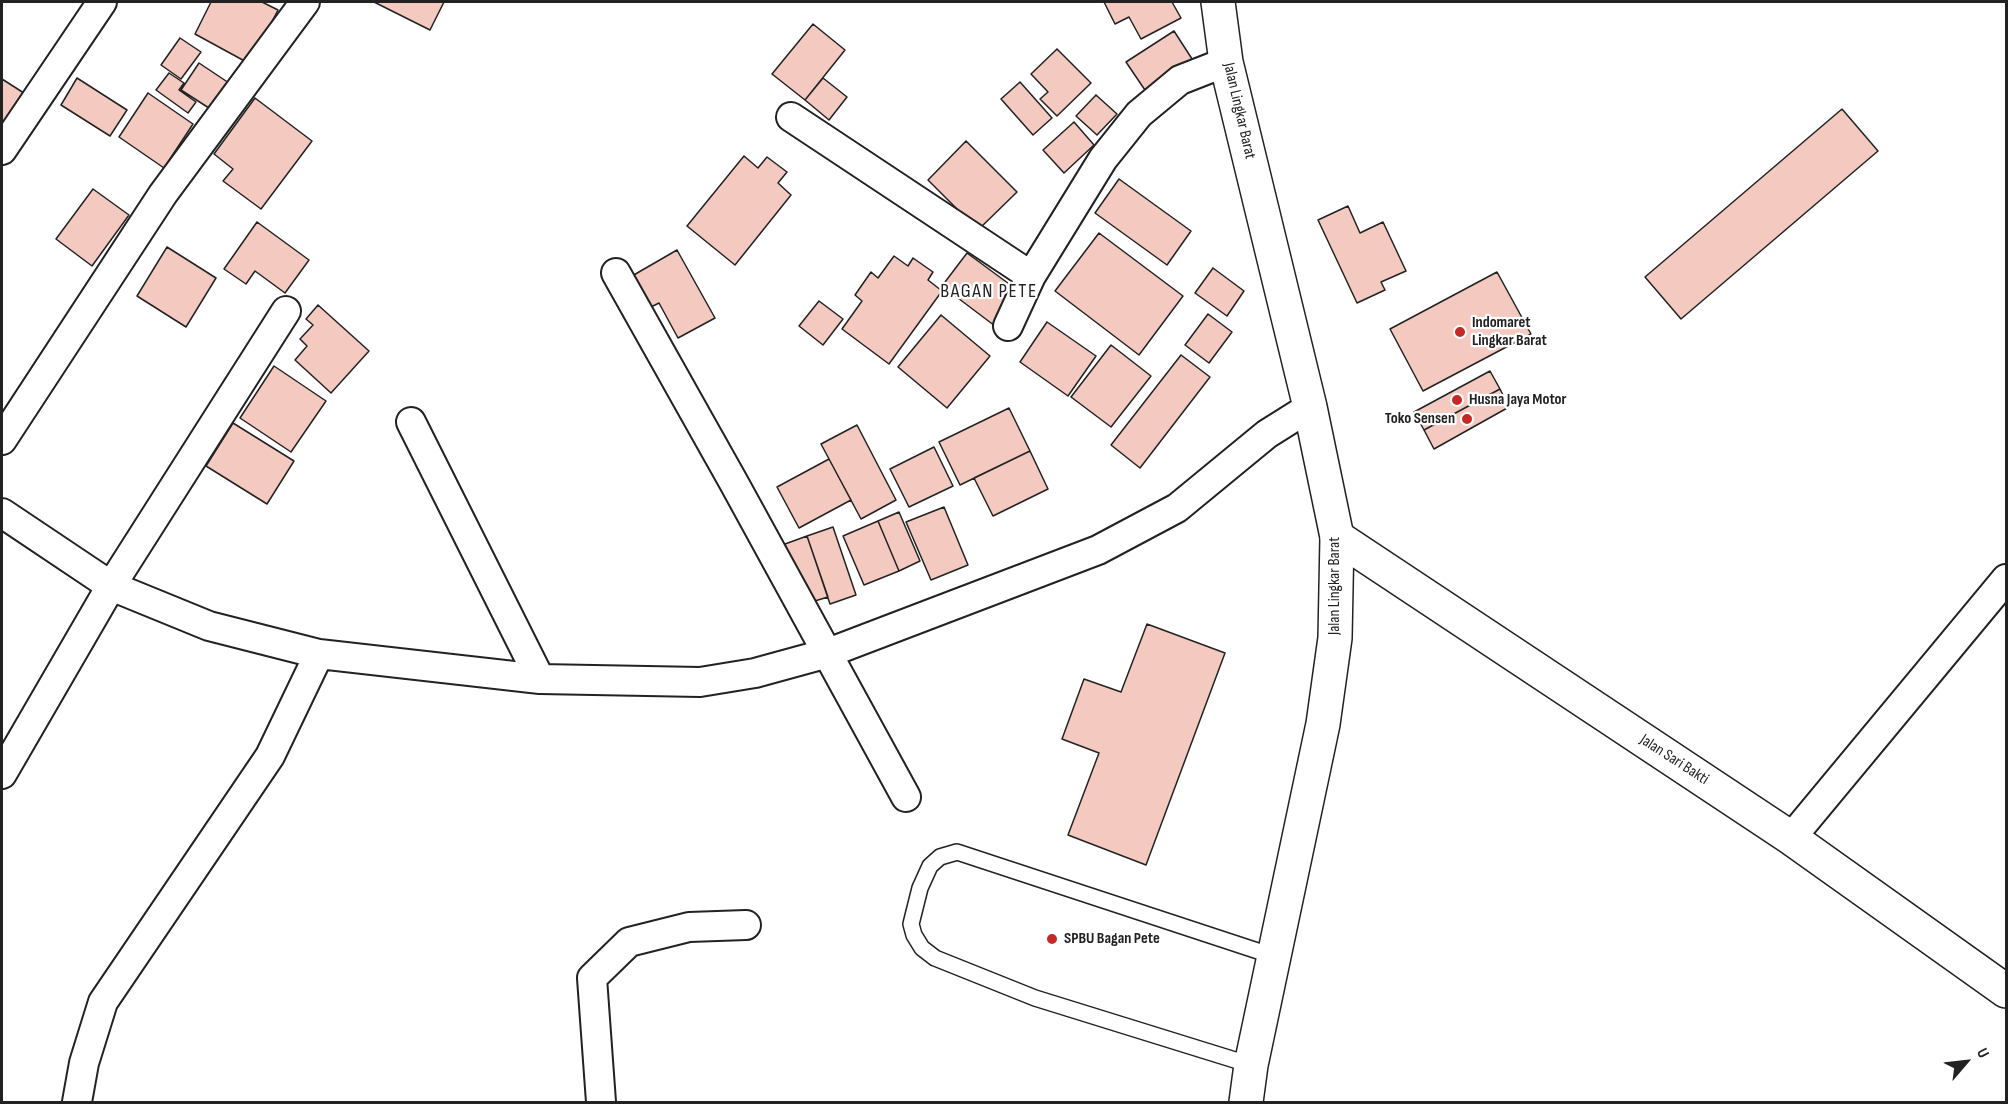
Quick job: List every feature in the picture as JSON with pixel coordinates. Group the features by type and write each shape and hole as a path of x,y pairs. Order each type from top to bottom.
{"main road":[{"name":"Jalan Lingkar Barat","path":"1218,2 1226,62 1310,407 1337,537 1335,638 1323,724 1273,956 1251,1065 1246,1102"},
{"name":"Jalan Sari Bakti","path":"1337,537 1791,838 2007,991"}],"street":[{"path":"2,150 102,2"},
{"path":"2,440 163,194 304,2"},
{"path":"1008,326 1031,276 1103,159 1139,114 1180,81 1226,62"},
{"path":"791,117 1031,276"},
{"path":"616,273 906,797"},
{"path":"2,774 111,586 286,311"},
{"path":"2,513 111,586 209,626 319,654 540,679 700,682 755,673 828,653 1098,550 1177,508 1267,434 1310,407"},
{"path":"411,422 540,679"},
{"path":"1791,838 2007,579"},
{"path":"77,1102 84,1063 102,1002 270,756 319,654"},
{"path":"601,1102 592,978 628,942 689,927 746,924"}],"lane":[{"path":"1251,1065 1035,998 935,958 922,948 914,935 912,924 920,888 930,866 940,857 957,852 1273,956"}],"building":[{"path":"211,2 262,2 278,10 250,64 195,34"},
{"path":"374,2 444,2 430,30"},
{"path":"1104,2 1172,2 1181,18 1141,39 1129,17 1115,24"},
{"path":"813,24 845,50 805,100 772,74"},
{"path":"1174,31 1194,62 1147,93 1126,62"},
{"path":"180,38 201,52 181,79 161,65"},
{"path":"1057,49 1091,83 1057,116 1040,99 1048,92 1031,74"},
{"path":"199,63 229,83 212,110 181,90"},
{"path":"169,73 184,83 179,90 196,102 188,113 156,90"},
{"path":"77,78 127,110 110,136 61,105"},
{"path":"823,78 847,97 829,120 805,100"},
{"path":"2,79 27,95 2,136"},
{"path":"1020,82 1052,118 1033,135 1001,99"},
{"path":"148,93 193,124 164,168 119,137"},
{"path":"1096,95 1117,114 1097,135 1076,116"},
{"path":"255,98 312,141 261,209 223,181 233,169 214,154"},
{"path":"1842,109 1878,151 1681,319 1645,277"},
{"path":"1074,122 1094,145 1064,173 1043,150"},
{"path":"966,141 1017,192 978,230 928,180"},
{"path":"744,156 758,168 767,157 787,172 778,183 791,195 735,265 687,226"},
{"path":"1119,179 1191,231 1167,265 1095,213"},
{"path":"93,189 129,215 92,266 56,239"},
{"path":"1348,206 1360,233 1383,222 1406,271 1381,282 1385,290 1357,303 1318,220"},
{"path":"257,222 309,260 285,293 255,271 246,284 224,269"},
{"path":"1099,233 1183,296 1139,355 1055,291"},
{"path":"167,247 216,278 186,327 137,296"},
{"path":"677,250 715,318 678,338 659,303 649,308 632,276"},
{"path":"967,253 1020,292 995,326 942,286"},
{"path":"894,256 908,266 913,258 933,272 928,280 942,291 889,364 842,329 862,301 855,295 871,272 878,278"},
{"path":"1213,268 1244,291 1227,316 1195,293"},
{"name":"Indomaret Lingkar Barat","path":"1497,272 1531,334 1423,391 1390,329"},
{"path":"819,301 843,319 823,345 799,326"},
{"path":"318,305 369,351 331,393 295,360 307,346 300,339 313,325 306,319"},
{"path":"1208,314 1232,332 1209,363 1185,345"},
{"path":"941,315 990,356 947,408 898,367"},
{"path":"1047,322 1096,356 1068,396 1020,362"},
{"path":"1111,345 1151,376 1111,427 1071,397"},
{"path":"1181,355 1210,377 1140,468 1111,445"},
{"path":"274,366 326,401 291,452 240,418"},
{"name":"Husna Jaya Motor","path":"1490,371 1500,389 1424,430 1414,412"},
{"name":"Toko Sensen","path":"1500,389 1509,407 1434,449 1424,430"},
{"path":"1009,408 1030,451 960,485 939,442"},
{"path":"233,423 294,461 267,504 206,466"},
{"path":"857,425 896,500 861,519 821,444"},
{"path":"934,447 953,486 909,507 890,469"},
{"path":"1030,451 1048,489 993,516 974,478"},
{"path":"829,459 851,500 799,528 777,487"},
{"path":"944,507 968,565 931,580 906,522"},
{"path":"899,512 920,561 899,571 878,521"},
{"path":"878,521 899,571 864,585 843,536"},
{"path":"833,527 856,595 830,604 807,536"},
{"path":"807,536 828,597 805,604 785,544"},
{"path":"1147,624 1225,653 1146,865 1068,835 1099,753 1062,739 1084,679 1121,692"}],"place":[{"name":"Indomaret Lingkar Barat","path":"1460,332"},
{"name":"Husna Jaya Motor","path":"1457,400"},
{"name":"Toko Sensen","path":"1467,419"},
{"name":"SPBU Bagan Pete","path":"1052,939"}],"district":[{"name":"BAGAN PETE","path":"989,292"}]}
